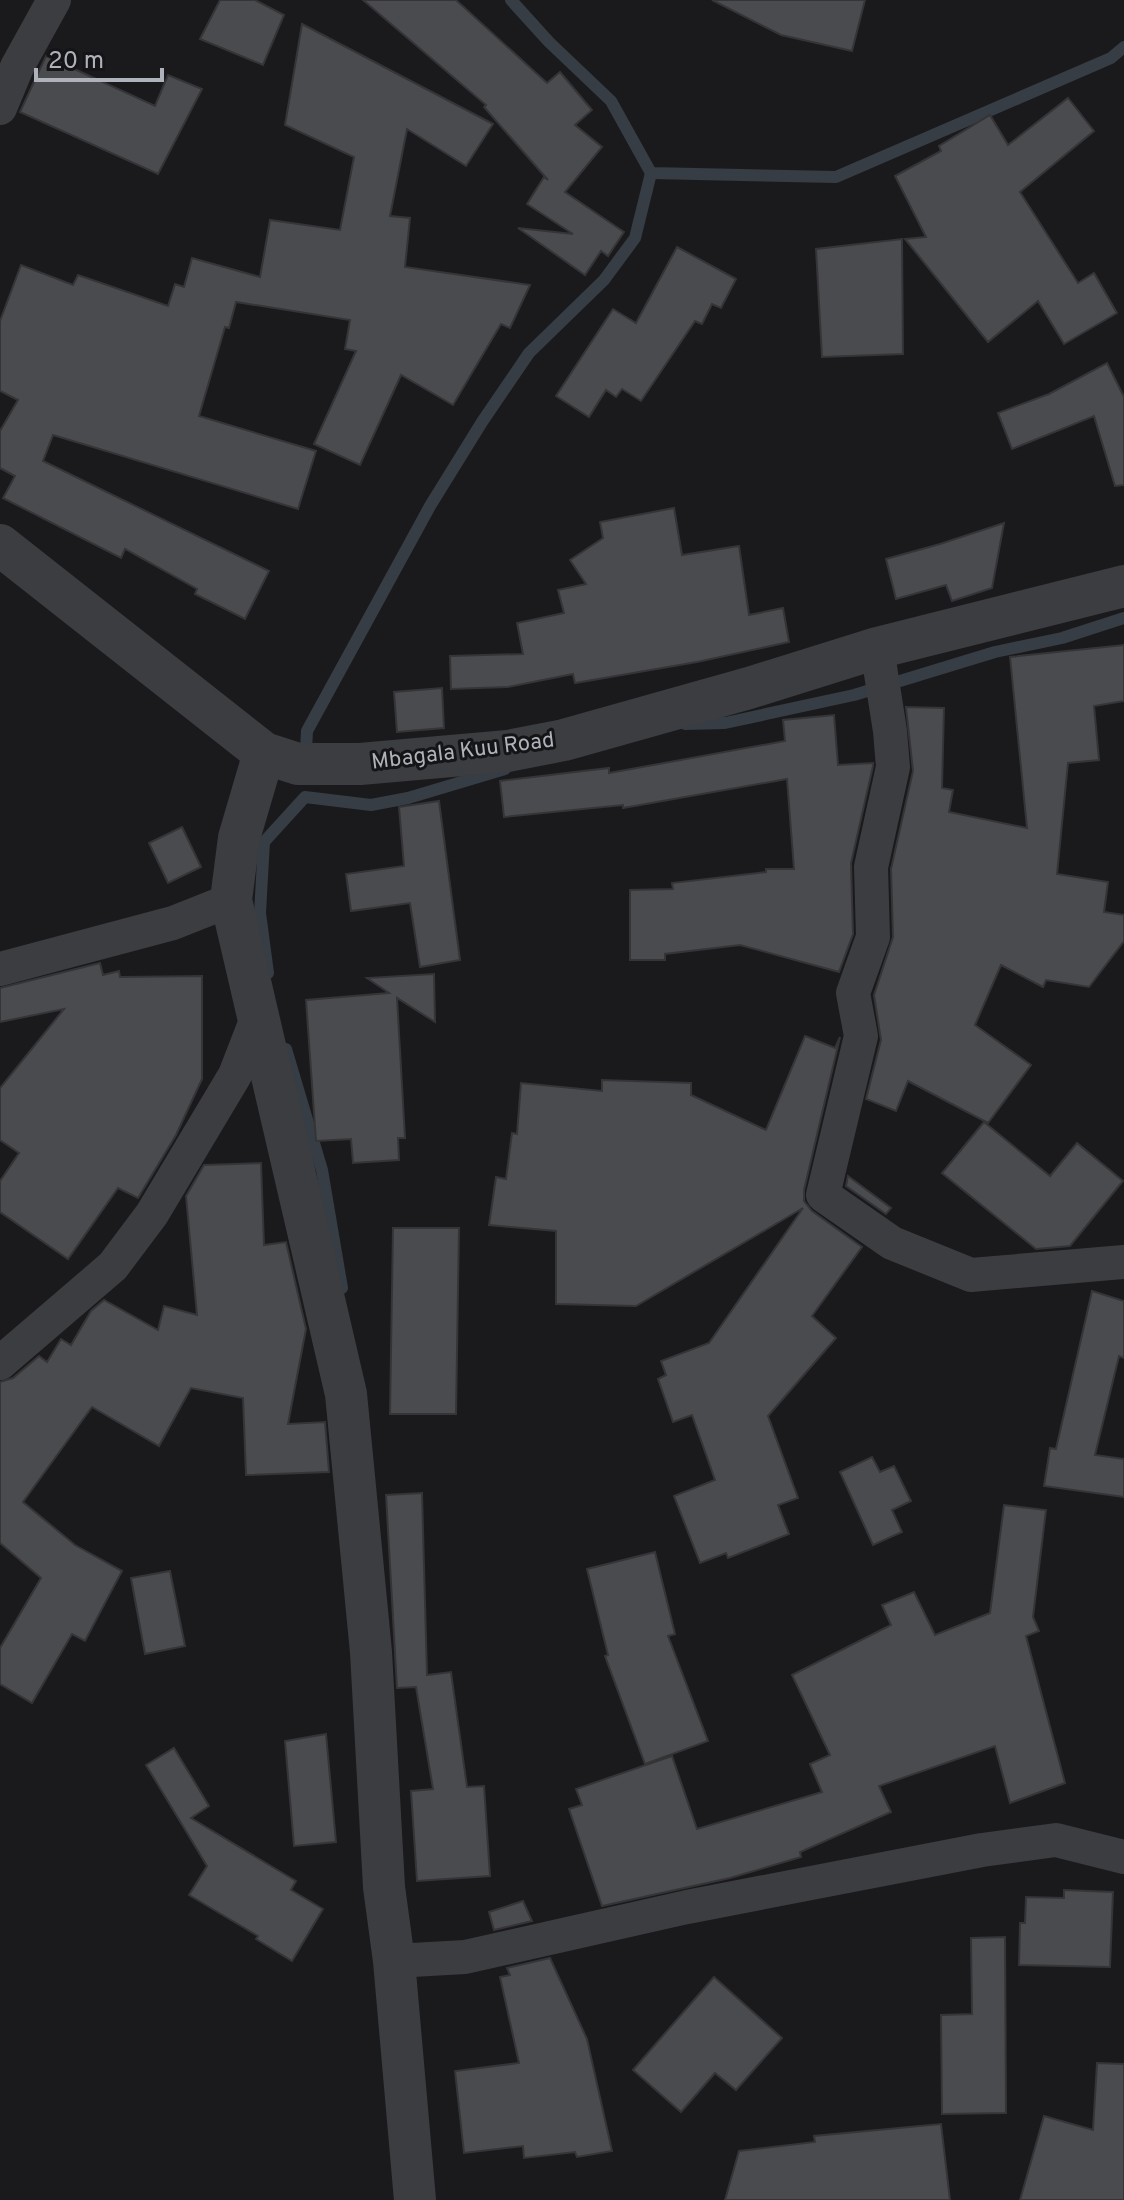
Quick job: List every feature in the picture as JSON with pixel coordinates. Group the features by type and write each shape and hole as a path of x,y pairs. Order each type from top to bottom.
{"street":[{"path":"0,108 17,67 54,0"},
{"name":"Mbagala Kuu Road","path":"0,545 264,753 298,764 329,765 508,751 564,740 877,648 1124,586"},
{"path":"877,648 893,767 871,867 873,937 853,993 861,1036 823,1195 892,1243 971,1275 1124,1262"},
{"path":"264,753 239,838 231,900 346,1394 371,1652 384,1887 394,1961 415,2200"},
{"path":"0,969 173,923 231,900"},
{"path":"0,1363 113,1266 152,1214 235,1075 259,1013"},
{"path":"394,1961 465,1957 687,1907 982,1850 1056,1840 1124,1857"}],"building":[{"path":"220,0 255,0 284,15 263,65 200,39"},
{"path":"363,0 456,0 547,83 560,72 592,110 575,125 602,147 565,192 624,232 608,256 601,251 585,275 518,228 573,234 527,204 544,177 548,180 484,107 486,105"},
{"path":"712,0 865,0 852,51 781,35"},
{"path":"302,24 493,124 466,166 407,129 390,216 410,218 405,267 530,285 510,328 501,324 453,405 401,375 360,465 314,444 356,351 345,349 350,320 236,302 229,328 225,327 199,416 316,451 298,509 53,435 43,461 269,571 245,619 195,594 197,589 125,549 121,558 3,498 15,476 0,468 0,431 18,400 0,391 0,321 21,265 73,285 78,275 168,306 175,284 184,287 192,258 260,277 270,220 340,230 354,157 285,125"},
{"path":"46,56 155,106 168,75 202,89 158,174 20,112"},
{"path":"1068,98 1094,131 1020,192 1078,283 1094,273 1117,313 1064,344 1038,301 988,342 905,239 926,237 895,176 941,151 939,146 990,115 1008,145"},
{"path":"902,239 903,354 822,357 816,249"},
{"path":"677,247 736,279 721,308 712,304 702,324 695,321 641,401 622,389 616,397 606,390 589,417 556,396 613,309 636,323"},
{"path":"1107,363 1124,397 1124,485 1115,486 1094,416 1012,449 998,413 1049,394"},
{"path":"674,508 682,555 739,546 749,615 783,608 789,642 575,683 573,674 508,687 451,689 450,656 523,654 517,623 564,613 558,590 586,584 570,560 603,538 600,522"},
{"path":"1004,523 992,588 952,601 946,585 896,599 886,559"},
{"path":"1124,645 1124,701 1094,706 1099,760 1068,763 1057,874 1108,882 1104,912 1124,915 1124,941 1089,987 1046,980 1043,987 1001,965 975,1025 1031,1065 988,1123 908,1081 896,1111 866,1099 881,1040 874,995 893,937 891,869 913,771 906,707 944,708 942,788 953,790 949,812 1027,828 1010,657"},
{"path":"442,688 444,728 397,732 394,692"},
{"path":"834,715 838,765 873,763 851,863 853,934 839,972 740,945 665,954 665,960 630,960 630,890 673,889 672,883 766,872 766,869 794,869 787,779 623,808 623,805 504,817 500,781 609,768 609,773 785,741 783,720"},
{"path":"439,801 460,960 420,967 410,903 351,911 346,874 404,866 399,807"},
{"path":"182,827 201,867 168,883 149,843"},
{"path":"100,963 103,975 119,971 120,977 202,976 202,1079 176,1135 138,1198 118,1188 68,1259 0,1212 0,1181 19,1153 0,1140 0,1088 64,1009 0,1022 0,988"},
{"path":"434,974 435,1022 397,998 405,1138 398,1138 399,1160 353,1163 351,1139 316,1141 306,1000 389,993 367,978"},
{"path":"805,1036 835,1048 840,1037 804,1201 812,1211 862,1247 812,1316 836,1338 768,1416 798,1498 778,1505 789,1534 728,1558 726,1553 700,1563 674,1496 715,1480 692,1415 673,1422 658,1379 666,1375 661,1361 709,1343 803,1208 636,1306 556,1304 556,1231 489,1225 496,1177 506,1179 512,1133 517,1134 521,1083 602,1091 602,1080 691,1083 691,1095 766,1130"},
{"path":"984,1122 1050,1176 1077,1143 1123,1181 1070,1246 1036,1249 942,1173"},
{"path":"261,1163 264,1245 286,1242 306,1329 288,1424 325,1422 329,1472 246,1475 243,1398 191,1388 159,1446 92,1407 23,1502 75,1545 122,1571 85,1641 72,1634 32,1703 0,1684 0,1648 41,1578 0,1543 0,1382 13,1378 39,1356 47,1362 61,1339 71,1345 91,1311 104,1300 158,1330 164,1306 197,1315 186,1196 204,1165"},
{"path":"848,1176 891,1208 886,1214 846,1186"},
{"path":"393,1228 459,1228 456,1414 390,1414"},
{"path":"1092,1291 1124,1301 1124,1358 1119,1356 1095,1455 1124,1459 1124,1497 1044,1486 1050,1448 1056,1449"},
{"path":"872,1457 880,1472 894,1466 911,1501 892,1510 902,1532 873,1545 840,1472"},
{"path":"422,1493 427,1675 451,1672 467,1787 484,1786 490,1876 417,1881 411,1791 433,1789 416,1687 397,1688 386,1495"},
{"path":"1004,1505 1046,1510 1033,1617 1039,1631 1026,1636 1065,1783 1010,1803 995,1746 879,1786 891,1812 800,1852 801,1857 730,1878 602,1906 569,1809 582,1805 576,1789 672,1756 697,1829 822,1792 810,1764 830,1755 792,1675 891,1625 882,1605 914,1592 935,1635 990,1613"},
{"path":"655,1552 675,1634 668,1636 708,1741 645,1764 605,1656 608,1655 587,1569"},
{"path":"170,1571 185,1646 145,1654 131,1578"},
{"path":"326,1734 336,1842 294,1846 285,1741"},
{"path":"174,1748 209,1806 191,1818 296,1881 291,1890 323,1909 292,1961 256,1939 258,1936 189,1895 207,1866 146,1765"},
{"path":"1064,1890 1113,1892 1110,1967 1019,1965 1020,1923 1025,1923 1026,1897 1064,1898"},
{"path":"523,1901 532,1921 494,1930 489,1912"},
{"path":"1005,1937 1006,2113 942,2114 941,2015 972,2014 971,1938"},
{"path":"550,1958 587,2039 612,2151 577,2157 575,2152 524,2158 523,2146 464,2153 455,2071 519,2063 500,1977 510,1975 507,1968"},
{"path":"714,1977 782,2038 736,2090 715,2073 681,2112 633,2070"},
{"path":"1097,2063 1124,2064 1124,2200 1020,2200 1044,2116 1093,2130"},
{"path":"941,2124 950,2200 725,2200 739,2151 815,2142 814,2136"}],"waterway":[{"path":"511,0 549,42 611,101 651,173 836,177 1111,58 1124,47"},
{"path":"311,750 306,751 307,731 430,506 529,353 604,280 635,238 651,173"},
{"path":"685,724 725,723 854,695 995,652 1062,638 1124,618"},
{"path":"268,973 260,913 264,842 305,797 371,805 408,798 505,769"},
{"path":"286,1049 322,1170 342,1288"}]}
